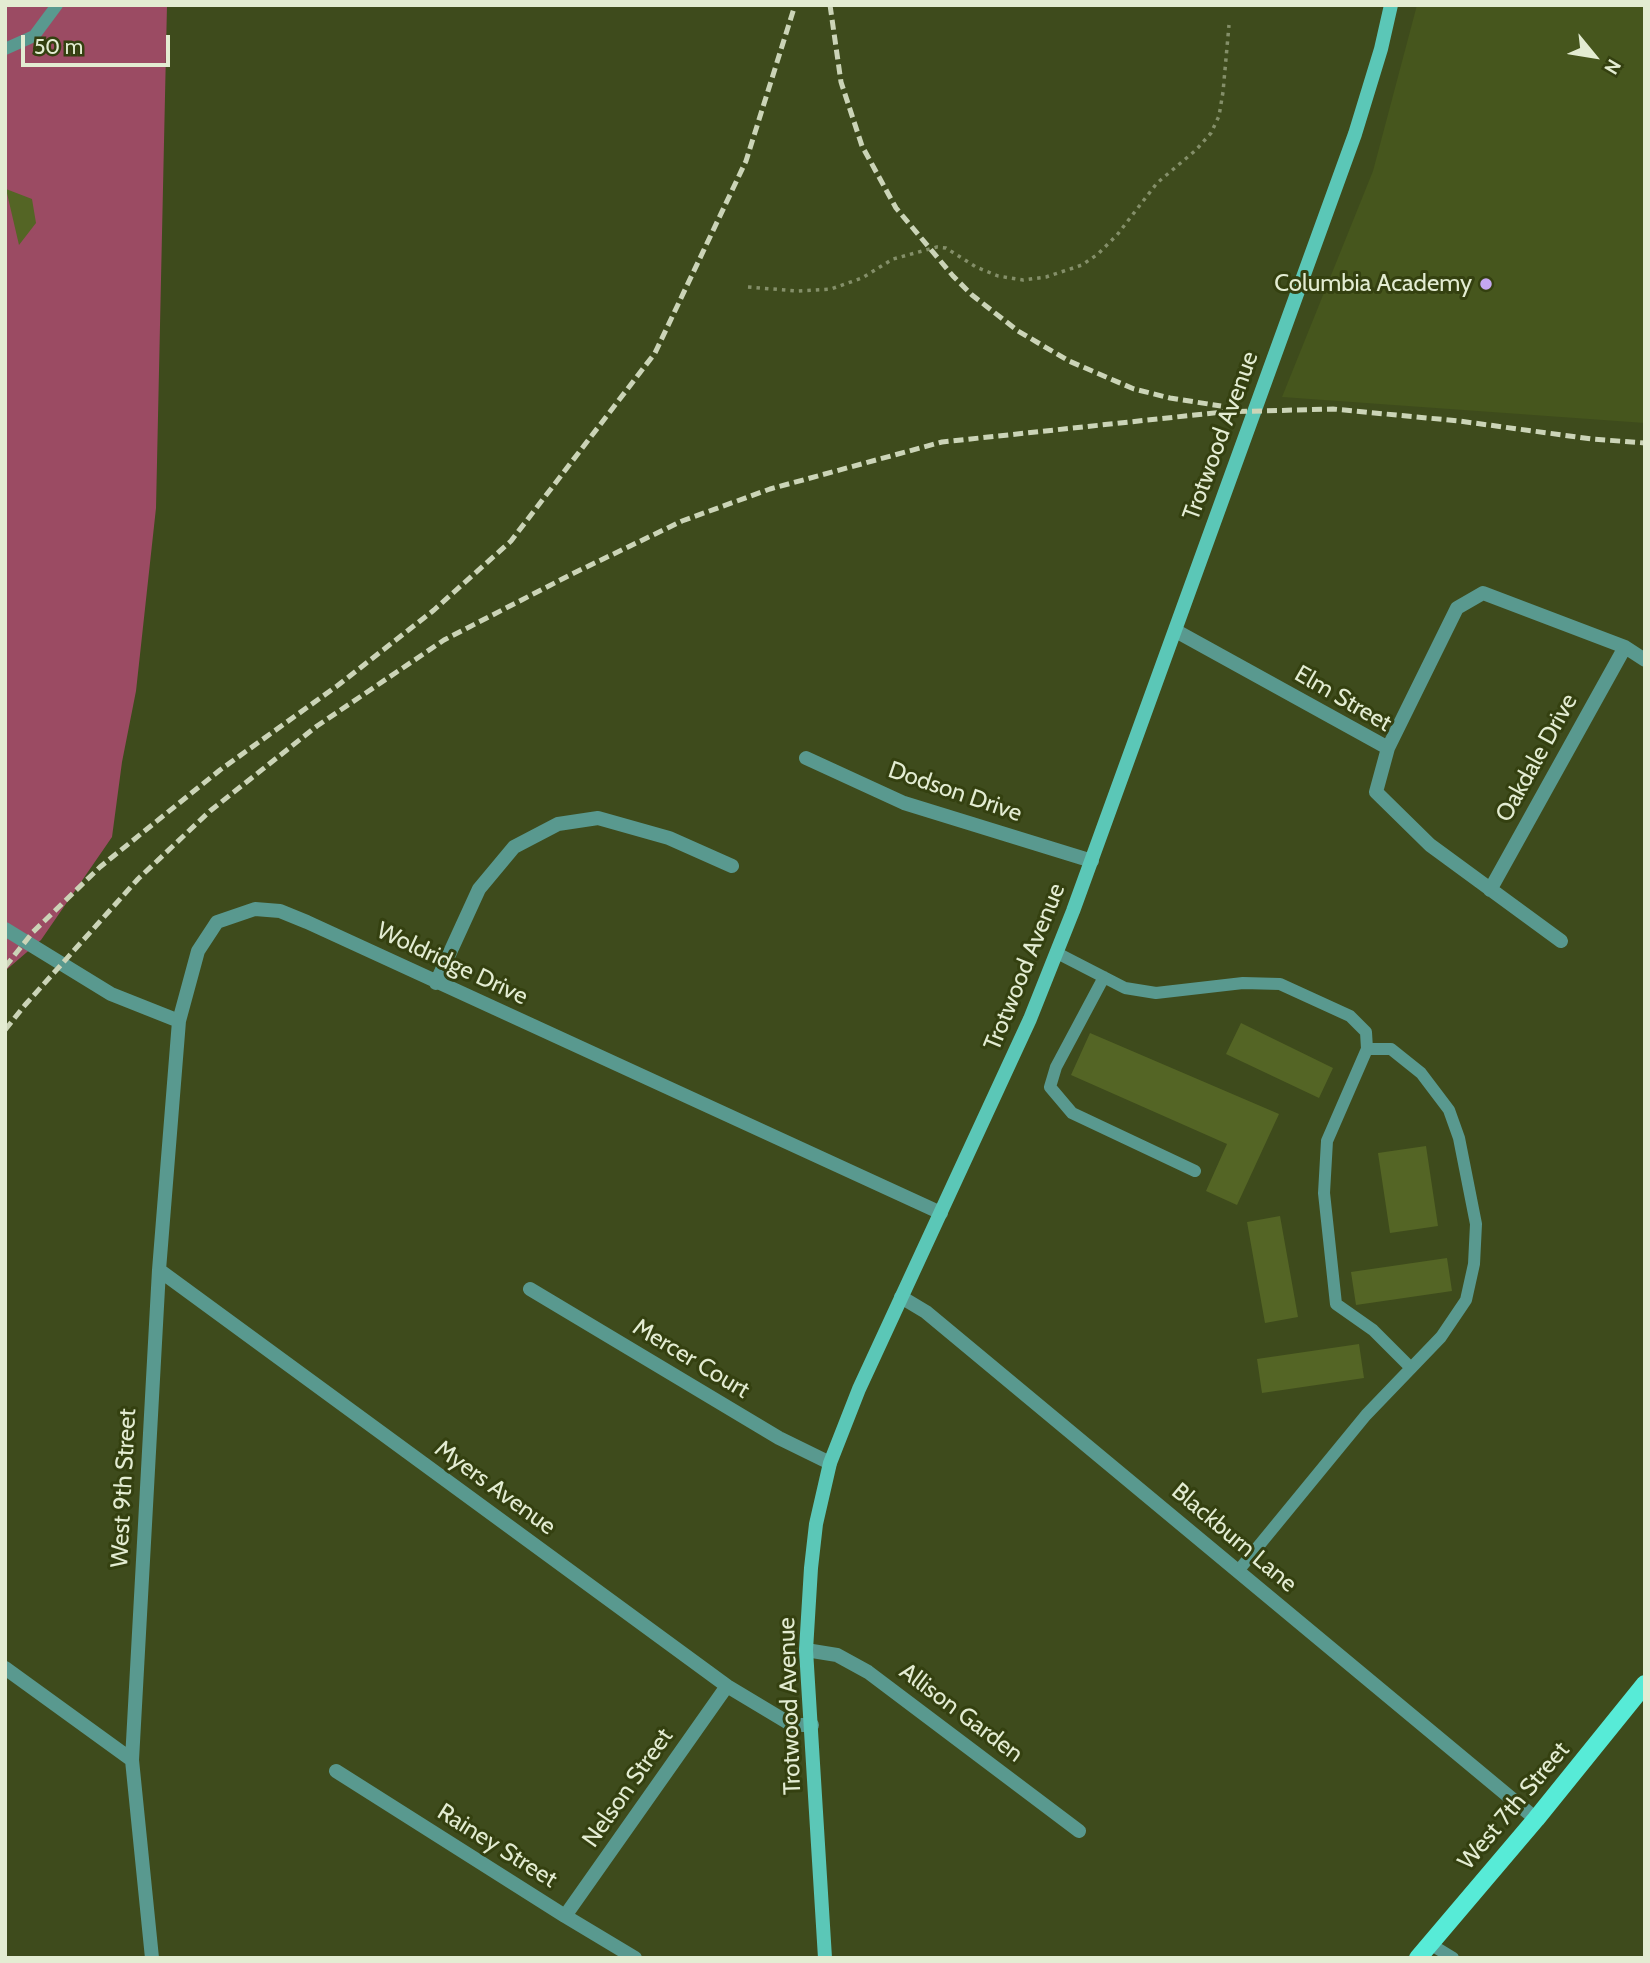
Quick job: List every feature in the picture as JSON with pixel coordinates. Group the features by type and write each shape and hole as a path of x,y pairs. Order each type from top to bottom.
{"main road":[{"name":"Trotwood Avenue","path":"825,1958 806,1650 816,1524 830,1463 859,1389 1031,1019 1057,953 1355,134 1381,49 1391,5"},
{"name":"West 7th Street","path":"1424,1951 1643,1691"}],"street":[{"path":"1388,748 1457,608 1483,593 1625,647 1645,660"},
{"name":"Elm Street","path":"1176,631 1388,748 1376,792 1430,845 1562,941"},
{"name":"Oakdale Drive","path":"1490,890 1625,647"},
{"name":"Dodson Drive","path":"806,758 904,803 1091,861"},
{"path":"436,982 479,889 514,847 558,824 598,818 669,838 732,866"},
{"name":"Woldridge Drive","path":"179,1021 198,951 217,922 255,909 280,911 941,1213"},
{"path":"5,929 111,995 179,1021"},
{"name":"West 9th Street","path":"152,1958 132,1760 159,1270 179,1021"},
{"name":"Myers Avenue","path":"159,1270 727,1686 792,1725 812,1725"},
{"name":"Mercer Court","path":"530,1289 779,1438 830,1463"},
{"name":"Blackburn Lane","path":"901,1297 926,1312 1536,1819"},
{"name":"Allison Garden","path":"806,1650 837,1655 868,1672 1079,1831"},
{"path":"5,1668 132,1760"},
{"name":"Nelson Street","path":"565,1916 727,1686"},
{"name":"Rainey Street","path":"336,1771 635,1958"}],"lane":[{"path":"5,49 34,36 57,5"},
{"path":"1057,953 1125,988 1156,993 1243,983 1280,984 1350,1016 1366,1032 1367,1049 1327,1141 1324,1193 1336,1304 1373,1330 1410,1367"},
{"path":"1104,977 1056,1068 1050,1087 1072,1113 1195,1171"},
{"path":"1238,1571 1366,1415 1441,1337 1466,1300 1474,1264 1476,1224 1459,1138 1448,1110 1421,1073 1391,1049 1367,1049"},
{"path":"1424,1951 1453,1958"}],"path":[{"path":"748,287 797,291 831,289 862,278 893,259 937,247 946,248 976,267 998,276 1023,280 1046,277 1082,265 1117,235 1157,183 1196,150 1211,133 1219,116 1229,25"}],"shaded area":[{"path":"5,5 167,5 156,508 136,691 122,762 112,837 41,940 5,971"},
{"name":"Columbia Academy","path":"1417,5 1645,5 1645,423 1282,397 1373,171"}],"building":[{"path":"6,189 32,199 36,223 19,245"},
{"path":"1241,1023 1333,1068 1319,1098 1226,1054"},
{"path":"1090,1033 1279,1114 1237,1205 1206,1191 1227,1144 1071,1075"},
{"path":"1426,1146 1438,1226 1390,1233 1378,1153"},
{"path":"1280,1216 1298,1317 1265,1323 1247,1222"},
{"path":"1447,1258 1452,1291 1356,1305 1351,1272"},
{"path":"1359,1344 1364,1378 1262,1393 1257,1359"}],"railway":[{"path":"5,967 33,932 100,867 220,770 337,686 434,610 511,541 655,353 746,161 795,5"},
{"path":"830,5 841,82 862,146 896,208 953,276 972,295 1018,331 1069,361 1134,389 1221,406"},
{"path":"5,1030 138,879 210,811 317,726 444,640 682,521 770,489 942,442 1223,412 1333,409 1645,443"}],"place":[{"name":"Columbia Academy","path":"1486,284"}]}
